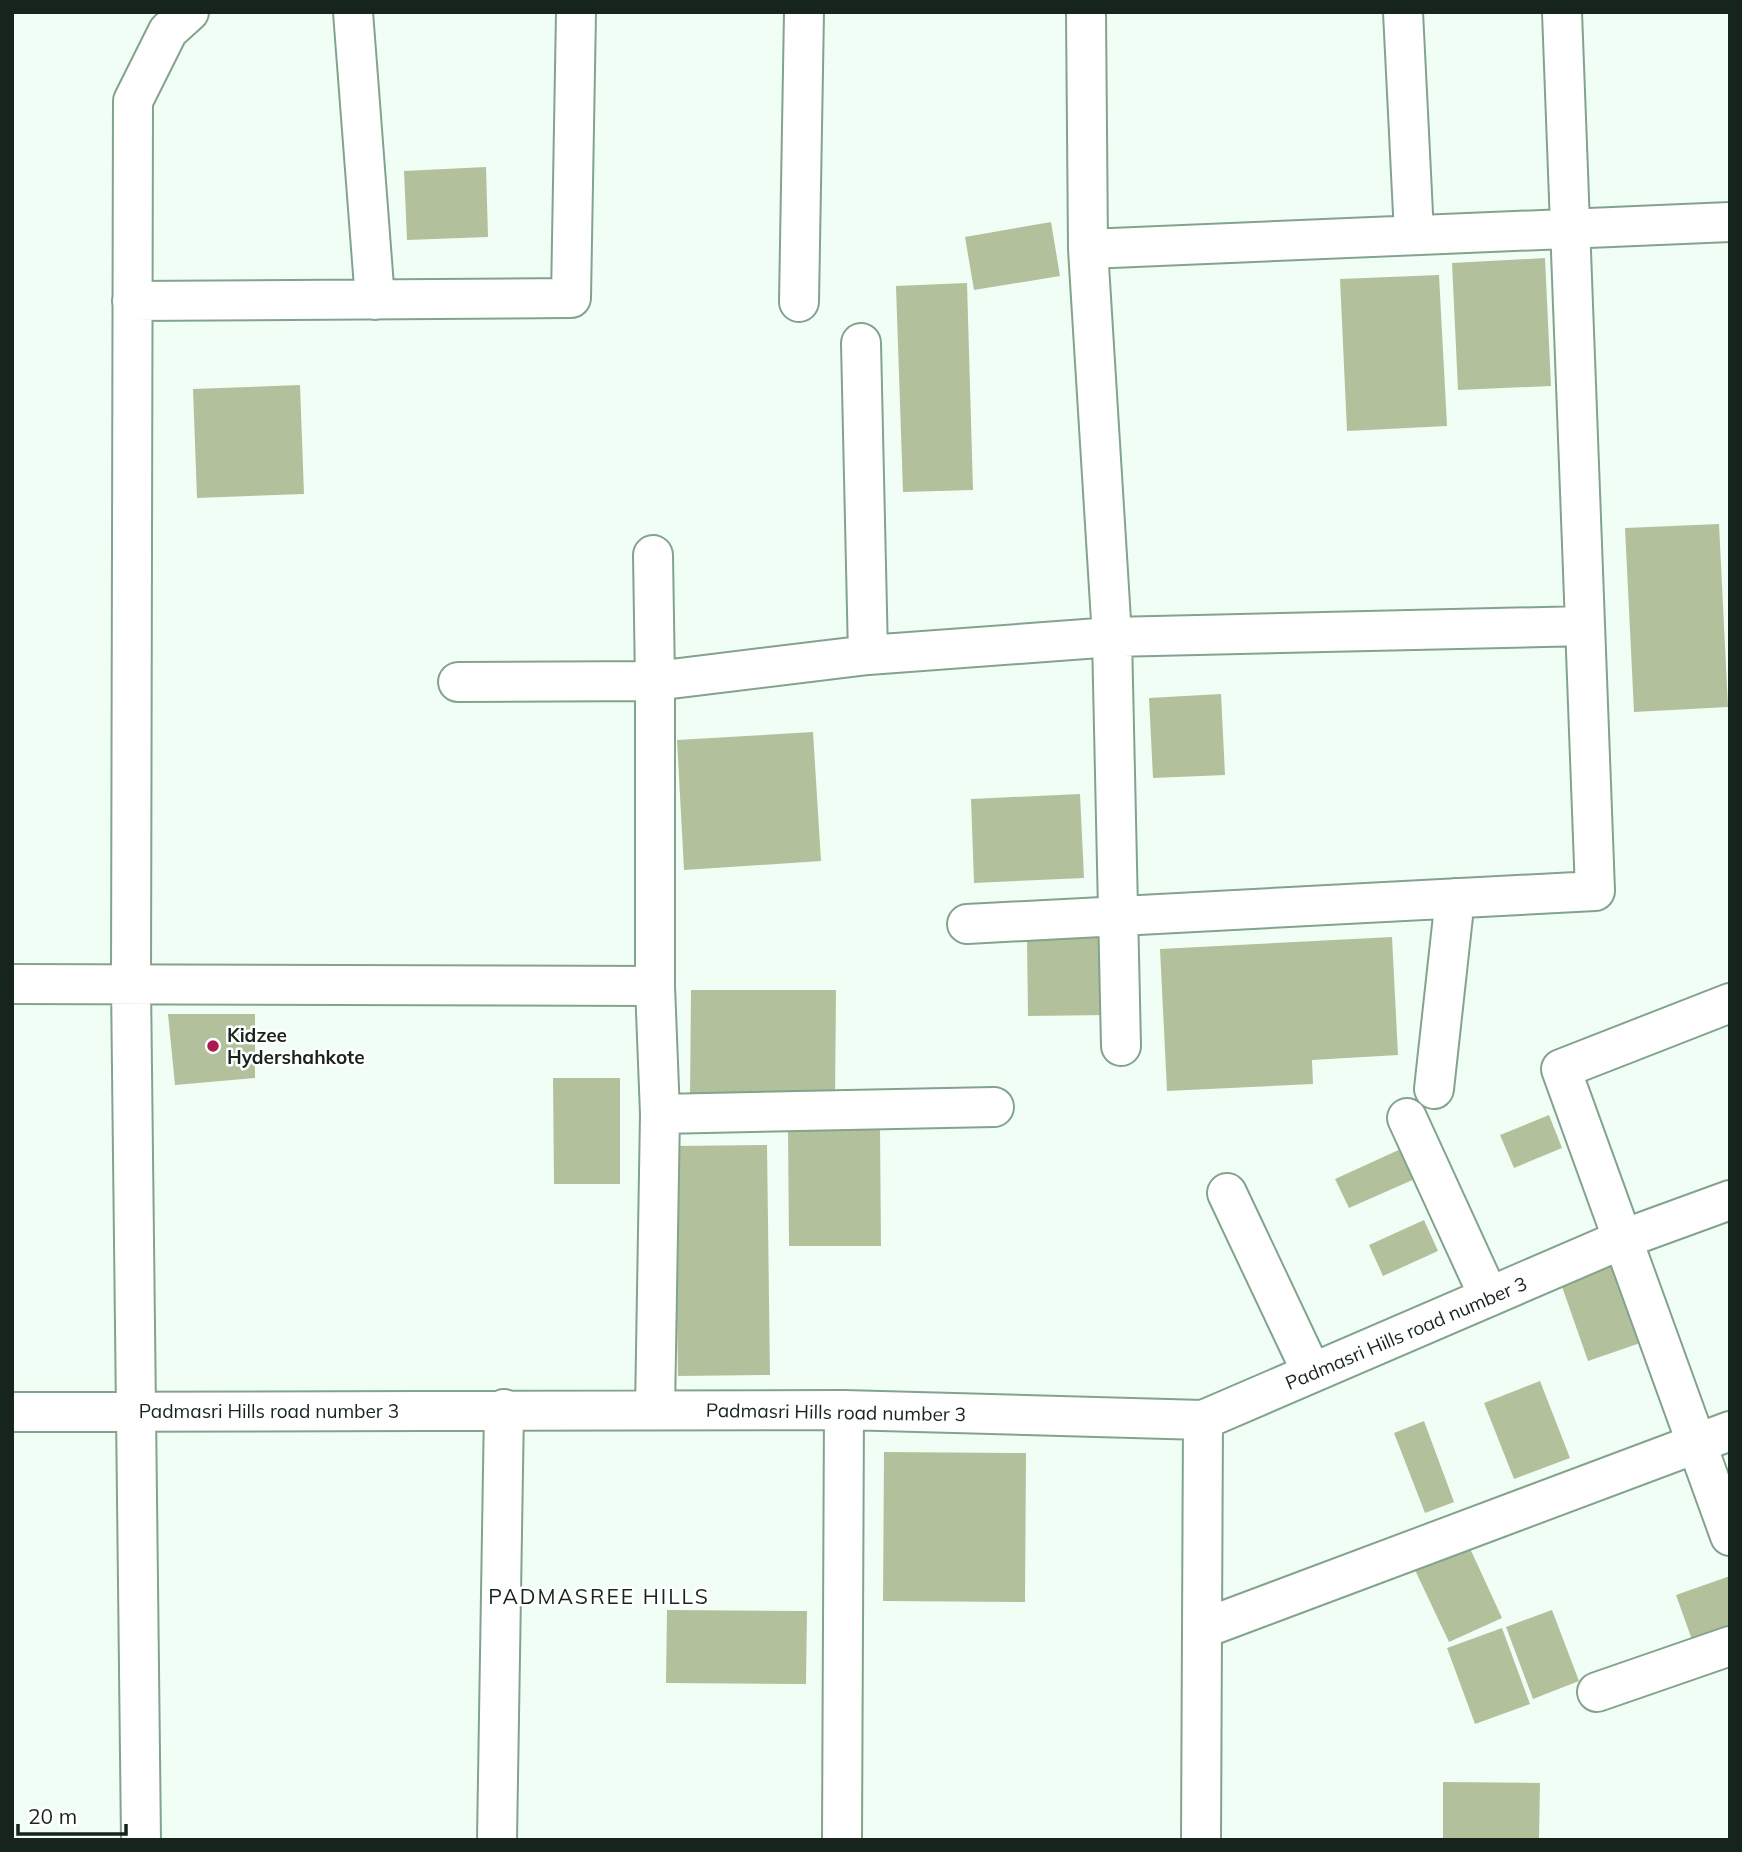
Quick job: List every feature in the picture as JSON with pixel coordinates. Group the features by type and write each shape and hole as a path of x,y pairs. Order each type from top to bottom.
{"street":[{"path":"141,1840 131,984 133,101 168,31 190,12"},
{"path":"353,12 374,300"},
{"path":"132,302 571,298 576,12"},
{"path":"799,302 804,12"},
{"path":"1086,12 1088,249 1112,637 1121,1046"},
{"path":"1403,12 1414,234"},
{"path":"967,924 1595,891 1562,12"},
{"path":"1088,249 1730,222"},
{"path":"861,342 868,654"},
{"path":"653,555 655,986 660,1114 655,1410"},
{"path":"458,682 655,681 868,654 1112,637 1586,626"},
{"path":"1434,1089 1455,898"},
{"path":"12,984 655,986"},
{"path":"1730,1003 1561,1069 1623,1239 1713,1438 1730,1536"},
{"path":"660,1114 994,1107"},
{"path":"1407,1118 1489,1297"},
{"path":"1227,1193 1312,1373"},
{"name":"Padmasri Hills road number 3","path":"12,1412 844,1410 1203,1420 1623,1239 1730,1200"},
{"path":"498,1840 504,1409"},
{"path":"842,1840 844,1410"},
{"path":"1201,1840 1203,1420"},
{"path":"1202,1629 1713,1438"},
{"path":"1597,1692 1730,1646"}],"building":[{"path":"486,167 488,237 407,240 404,171"},
{"path":"1051,222 1060,276 974,290 965,237"},
{"path":"1545,258 1551,386 1458,390 1452,263"},
{"path":"1439,275 1447,426 1347,431 1340,279"},
{"path":"967,283 973,490 903,492 896,286"},
{"path":"300,385 304,494 197,498 193,389"},
{"path":"1719,524 1728,707 1634,712 1625,528"},
{"path":"1221,694 1225,775 1153,778 1149,698"},
{"path":"813,732 821,861 684,870 677,740"},
{"path":"1080,794 1084,878 974,883 971,799"},
{"path":"1392,937 1398,1055 1312,1060 1313,1084 1167,1091 1160,949"},
{"path":"1027,938 1109,938 1109,1015 1028,1016"},
{"path":"691,990 836,990 835,1100 690,1098"},
{"name":"Kidzee Hydershahkote","path":"168,1014 255,1014 255,1078 175,1085"},
{"path":"553,1078 620,1078 620,1184 554,1184"},
{"path":"1549,1115 1562,1148 1514,1168 1500,1135"},
{"path":"880,1128 881,1246 789,1246 788,1129"},
{"path":"767,1145 770,1375 678,1376 674,1146"},
{"path":"1403,1148 1417,1178 1349,1208 1335,1179"},
{"path":"1424,1220 1438,1251 1383,1276 1369,1245"},
{"path":"1620,1257 1649,1340 1588,1361 1559,1278"},
{"path":"1540,1381 1570,1458 1514,1479 1484,1403"},
{"path":"1424,1421 1454,1502 1425,1513 1394,1433"},
{"path":"884,1452 1026,1453 1025,1602 883,1601"},
{"path":"1468,1544 1502,1618 1449,1642 1414,1568"},
{"path":"1730,1576 1730,1639 1696,1651 1676,1595"},
{"path":"667,1610 807,1611 806,1684 666,1683"},
{"path":"1552,1610 1579,1681 1533,1699 1506,1627"},
{"path":"1502,1628 1530,1704 1475,1724 1447,1648"},
{"path":"1443,1782 1540,1783 1539,1840 1443,1840"}],"place":[{"name":"Kidzee Hydershahkote","path":"213,1046"}],"district":[{"name":"PADMASREE HILLS","path":"599,1596"}]}
